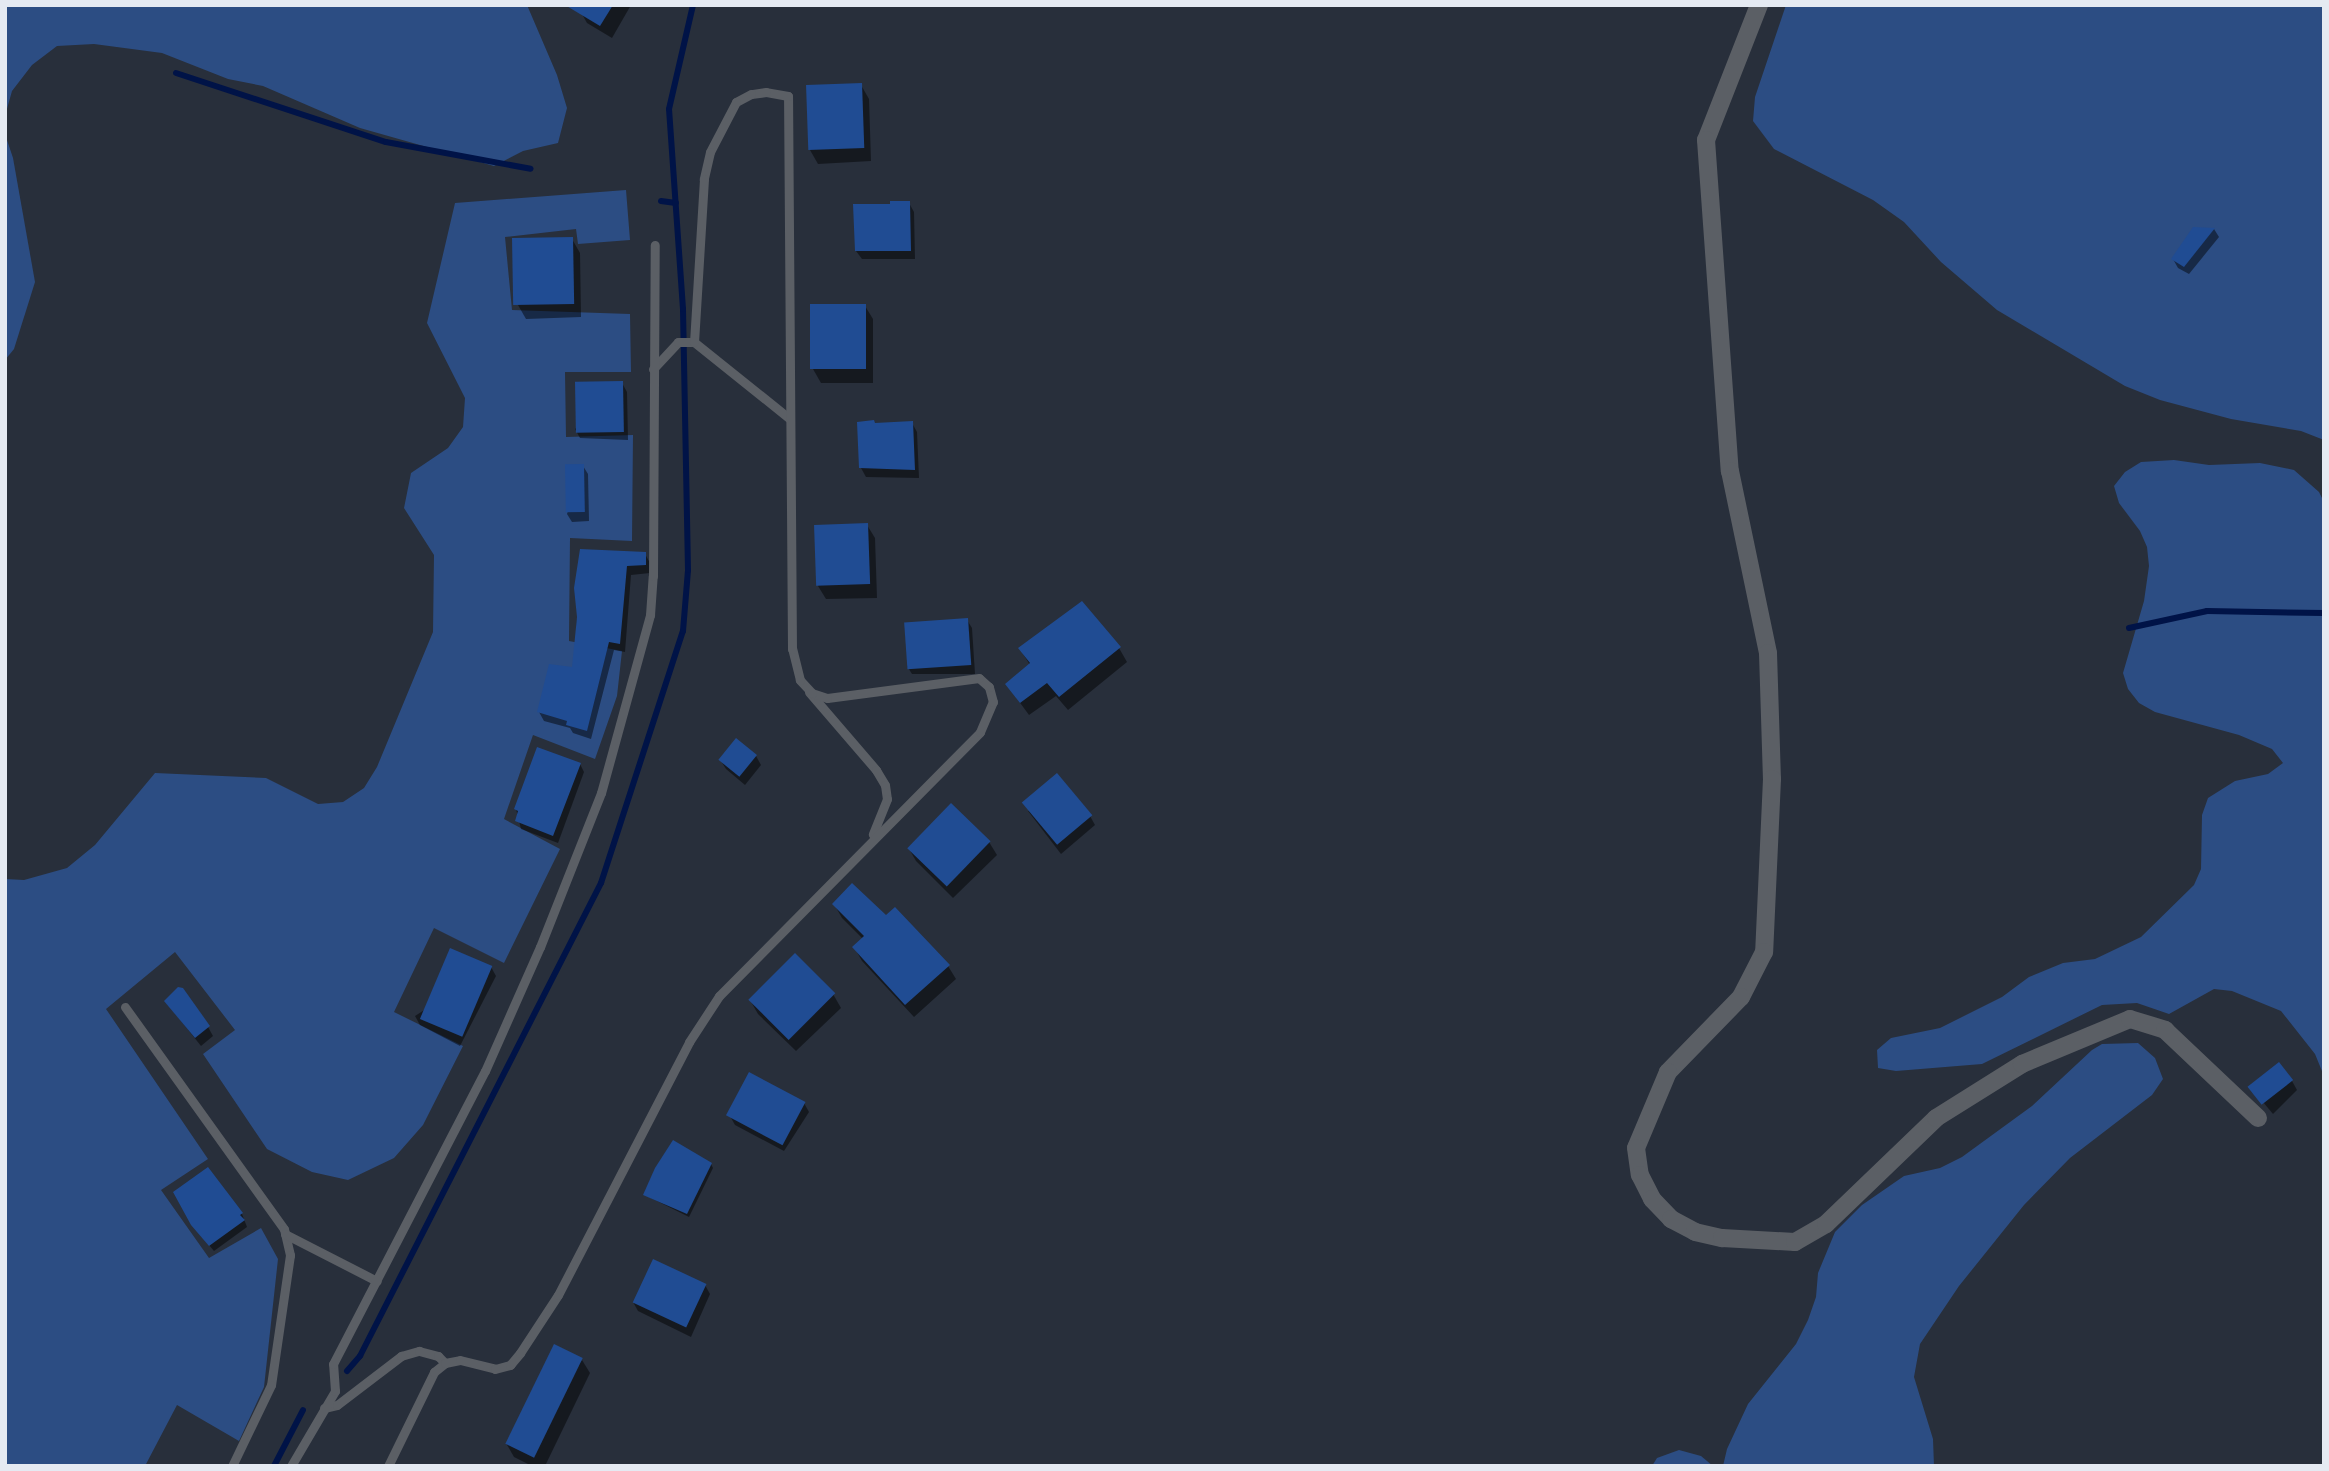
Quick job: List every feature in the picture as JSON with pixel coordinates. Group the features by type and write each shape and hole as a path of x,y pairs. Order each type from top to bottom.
{"street":[{"path":"1759,5 1706,140 1730,471 1768,653 1772,779 1764,952 1741,997 1668,1072 1636,1148 1640,1175 1652,1199 1671,1219 1695,1232 1722,1238 1795,1242 1826,1224 1936,1118 2022,1064 2130,1019 2165,1030 2258,1118"}],"lane":[{"path":"693,342 704,179 710,152 736,102 751,94 766,92 788,96 792,649 800,680 821,709 877,770 885,785 883,812 870,841"},
{"path":"291,1466 335,1391 333,1364 485,1071 540,947 600,793 649,615 653,549 655,245"},
{"path":"653,369 678,342 693,342 790,419"},
{"path":"388,1466 435,1372 445,1363 460,1360 495,1370 510,1365 520,1353 558,1296 689,1042 719,996 980,732 993,702 989,687 979,678 827,698 812,692 800,680"},
{"path":"125,1007 285,1234 290,1255 271,1385 232,1466"},
{"path":"285,1234 377,1281"},
{"path":"324,1408 337,1405 401,1356 419,1351 438,1356 445,1363"}],"shaded area":[{"path":"5,5 527,5 557,75 567,108 558,143 523,151 494,166 360,128 263,86 228,79 162,53 94,44 57,46 32,65 12,91 5,116"},
{"path":"1786,5 2324,5 2324,440 2301,431 2231,419 2160,400 2125,386 1997,310 1941,262 1904,222 1873,200 1774,149 1753,121 1755,97"},
{"path":"5,134 13,158 35,282 14,349 5,360"},
{"path":"626,190 630,240 578,244 576,229 505,237 512,310 630,314 631,372 565,372 566,437 633,435 632,541 570,538 569,641 622,651 617,696 595,759 533,735 504,819 560,849 504,963 434,928 394,1012 463,1046 423,1125 394,1158 348,1180 312,1172 267,1149 203,1054 235,1030 175,952 106,1009 208,1159 161,1190 209,1258 261,1228 278,1259 264,1387 239,1441 177,1405 145,1466 5,1466 5,879 24,880 67,868 95,845 155,773 266,778 318,804 343,802 364,788 377,767 433,632 434,555 404,508 411,473 448,448 463,427 465,398 427,323 455,203"},
{"path":"2174,460 2209,465 2260,463 2294,470 2319,492 2324,502 2324,1076 2315,1054 2281,1011 2232,991 2214,989 2169,1014 2137,1003 2102,1005 1982,1064 1896,1071 1878,1068 1877,1050 1891,1038 1940,1028 2002,997 2029,977 2063,963 2095,959 2141,937 2194,885 2201,869 2202,815 2208,798 2235,781 2268,774 2283,763 2272,749 2239,735 2155,712 2139,703 2128,689 2123,673 2144,601 2149,566 2147,547 2140,531 2119,503 2114,486 2125,472 2141,462"},
{"path":"2138,1043 2155,1058 2163,1079 2152,1095 2070,1158 2024,1205 1959,1286 1920,1344 1914,1377 1933,1439 1934,1466 1723,1466 1727,1449 1748,1404 1796,1344 1808,1320 1816,1297 1818,1273 1835,1232 1862,1205 1904,1176 1940,1168 1962,1157 2032,1106 2092,1050 2102,1044"},
{"path":"1679,1450 1701,1456 1713,1466 1652,1466 1657,1458"}],"building":[{"path":"565,5 613,5 600,26"},
{"path":"862,83 864,148 808,150 806,85"},
{"path":"890,201 910,201 911,251 855,251 853,204 890,204"},
{"path":"2193,227 2215,228 2184,267 2171,259"},
{"path":"573,237 574,304 513,305 512,238"},
{"path":"810,304 866,304 866,369 810,369"},
{"path":"623,381 624,432 576,433 575,382"},
{"path":"874,420 875,423 913,421 915,470 859,468 857,422"},
{"path":"565,464 584,464 585,512 566,512"},
{"path":"868,523 870,584 816,586 814,525"},
{"path":"580,549 646,552 646,565 627,566 620,644 609,642 587,731 566,725 567,721 537,712 549,664 572,667 577,617 574,588"},
{"path":"1082,601 1121,647 1059,697 1047,683 1020,703 1005,684 1030,663 1018,648"},
{"path":"968,618 971,665 907,669 904,622"},
{"path":"736,738 757,755 739,777 718,760"},
{"path":"537,747 581,763 553,836 515,821 518,811 514,809"},
{"path":"1057,773 1092,815 1057,845 1022,803"},
{"path":"951,803 991,841 947,887 907,848"},
{"path":"852,883 886,915 895,907 950,965 905,1005 852,947 864,936 832,904"},
{"path":"450,948 492,966 462,1037 420,1019"},
{"path":"795,953 835,993 789,1040 748,1000"},
{"path":"178,987 183,988 210,1026 195,1038 164,1001"},
{"path":"2279,1062 2293,1080 2262,1105 2247,1087"},
{"path":"749,1072 806,1102 783,1145 726,1115"},
{"path":"673,1140 712,1163 687,1214 643,1195 655,1168"},
{"path":"208,1167 243,1213 240,1215 245,1220 209,1246 191,1225 173,1192"},
{"path":"653,1259 706,1284 686,1327 633,1303"},
{"path":"554,1344 583,1358 534,1458 505,1444"}],"waterway":[{"path":"347,1371 360,1356 601,883 683,631 688,570 683,309 669,109 693,5"},
{"path":"176,73 386,142 531,169"},
{"path":"661,201 676,203"},
{"path":"2129,628 2207,611 2324,613"},
{"path":"274,1466 303,1410"}]}
